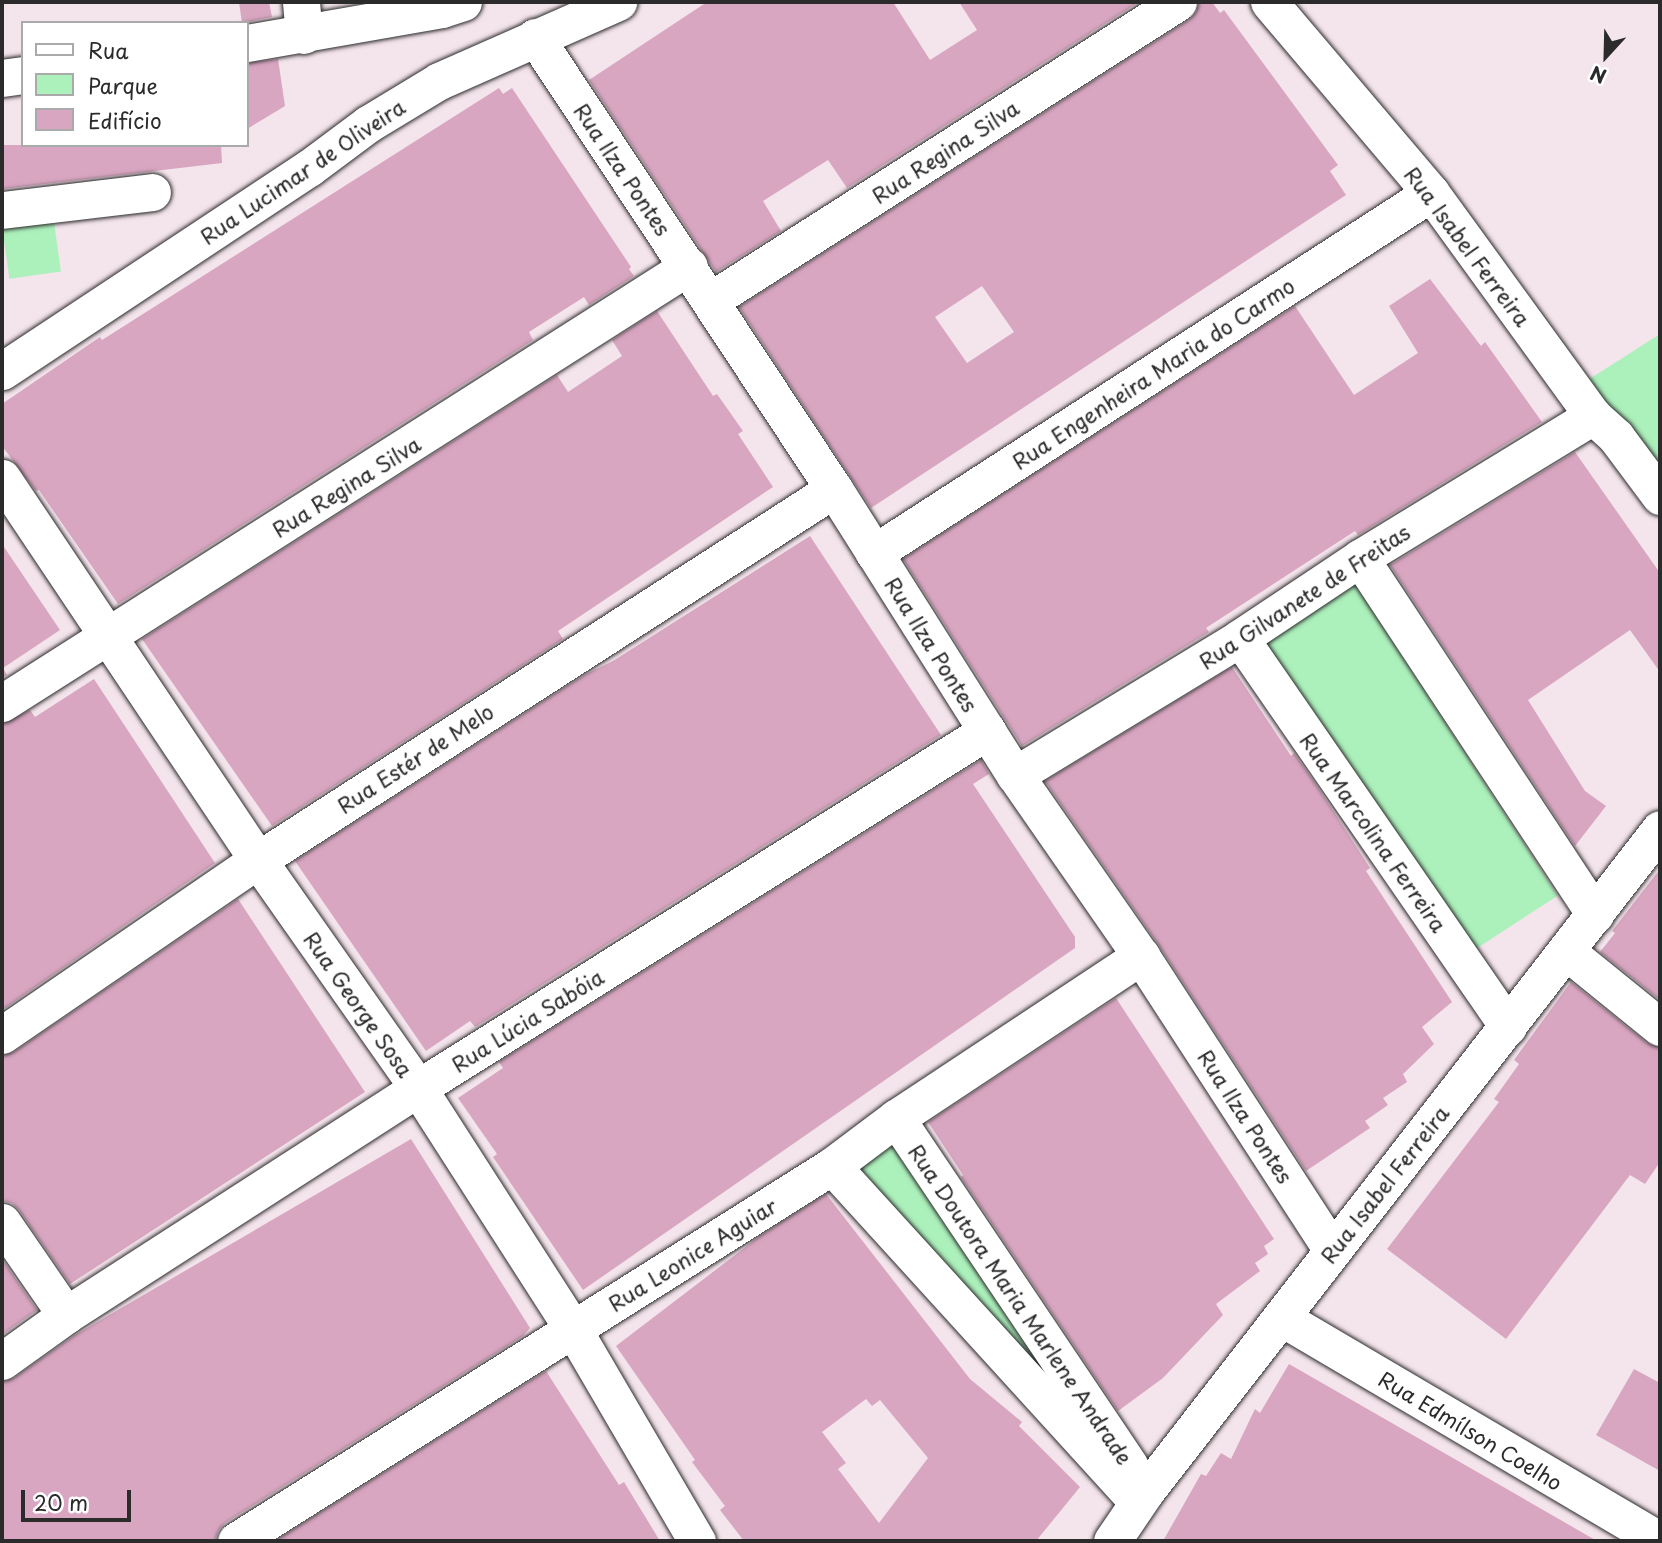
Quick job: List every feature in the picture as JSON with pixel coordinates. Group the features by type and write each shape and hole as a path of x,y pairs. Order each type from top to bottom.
{"street":[{"path":"248,43 303,18 442,9 463,2"},
{"name":"Rua Lucimar de Oliveira","path":"2,370 309,168 368,124 439,81 618,2"},
{"name":"Rua Regina Silva","path":"711,300 1178,2"},
{"name":"Rua Isabel Ferreira","path":"1269,2 1431,193 1593,416 1616,438 1660,496"},
{"name":"Rua Ilza Pontes","path":"534,37 689,266 1015,775 1141,956 1332,1250"},
{"path":"2,78 21,75"},
{"path":"2,210 152,192"},
{"name":"Rua Engenheira Maria do Carmo","path":"874,553 1431,193"},
{"name":"Rua Regina Silva","path":"2,703 105,635 336,494 689,266"},
{"name":"Rua Gilvanete de Freitas","path":"1015,775 1240,638 1360,558 1593,416"},
{"name":"Rua George Sosa","path":"2,478 105,635 418,1088 573,1329 697,1541"},
{"name":"Rua Estér de Melo","path":"2,1035 258,859 834,489"},
{"path":"1360,558 1595,914"},
{"name":"Rua Marcolina Ferreira","path":"1240,638 1508,1026"},
{"name":"Rua Lúcia Sabóia","path":"2,1361 66,1315 418,1088 986,730"},
{"name":"Rua Isabel Ferreira","path":"1112,1541 1142,1497 1332,1250 1660,829"},
{"path":"1566,951 1660,1027"},
{"name":"Rua Leonice Aguiar","path":"236,1541 832,1166 896,1118 1141,956"},
{"name":"Rua Doutora Maria Marlene Andrade","path":"896,1118 1142,1497"},
{"path":"832,1166 1142,1497"},
{"path":"2,1222 66,1315"},
{"name":"Rua Edmílson Coelho","path":"1282,1318 1660,1541"}],"green space":[{"path":"54,222 61,272 9,279 3,229"},
{"path":"1660,334 1660,509 1577,387"},
{"path":"1354,582 1558,896 1463,957 1259,644"},
{"path":"899,1140 1102,1442 854,1171"}],"building":[{"path":"239,2 269,2 272,17 242,21"},
{"path":"707,2 893,2 930,60 977,30 959,2 1139,2 847,188 828,160 763,201 781,231 716,272 589,80"},
{"path":"1199,2 1212,2 1220,13 1224,10 1338,165 1330,171 1346,195 871,508 739,307 1189,20 1196,12","holes":["982,286 1014,332 967,363 935,317"]},
{"path":"278,59 285,106 248,128 248,63"},
{"path":"499,88 503,94 512,88 631,267 629,269 634,276 589,305 584,297 529,332 533,340 118,604 39,490 36,491 2,446 2,404 100,337 102,340"},
{"path":"2,145 221,147 222,163 2,189"},
{"path":"1430,279 1481,346 1485,342 1542,422 1358,535 1355,531 1206,628 1209,632 1022,746 903,559 1295,306 1354,395 1418,353 1389,306"},
{"path":"657,311 713,396 717,394 743,431 738,434 773,487 558,631 563,639 272,826 142,639 557,375 568,392 622,356 612,340"},
{"path":"1575,452 1660,573 1660,672 1630,630 1528,700 1585,791 1606,806 1575,846 1390,565"},
{"path":"810,536 941,735 475,1027 470,1021 426,1051 295,861 586,674 613,661"},
{"path":"2,544 60,630 3,668 7,675 2,678"},
{"path":"1232,667 1291,756 1294,753 1319,789 1370,868 1366,871 1452,1002 1422,1027 1434,1044 1403,1074 1407,1082 1383,1098 1388,1105 1365,1121 1370,1128 1306,1171 1158,944 1045,781"},
{"path":"94,679 215,863 2,1010 2,724 30,710 35,717"},
{"path":"981,760 989,774 973,784 1075,937 1075,948 583,1290 493,1157 497,1154 458,1098 503,1068 499,1062"},
{"path":"1660,869 1660,1000 1600,952 1615,933 1612,931"},
{"path":"238,899 365,1092 70,1284 19,1210 12,1203 2,1201 2,1056 14,1052"},
{"path":"1571,982 1647,1043 1660,1047 1660,1162 1645,1184 1630,1175 1506,1339 1387,1249 1499,1102 1494,1099 1519,1064 1514,1060"},
{"path":"1116,998 1274,1239 1264,1246 1268,1254 1255,1263 1260,1271 1216,1304 1223,1315 1163,1378 1118,1411 961,1177 963,1175 928,1122"},
{"path":"411,1139 530,1328 523,1336 225,1523 218,1531 215,1541 2,1541 2,1382 14,1378 75,1335"},
{"path":"826,1194 970,1379 1022,1422 1019,1426 1080,1487 1036,1541 744,1541 720,1510 725,1506 692,1462 695,1460 616,1346 760,1236","holes":["866,1399 872,1406 880,1400 928,1458 879,1523 838,1469 846,1463 822,1432"]},
{"path":"2,1259 37,1310 2,1335"},
{"path":"1289,1364 1597,1541 1163,1541 1201,1474 1206,1476 1221,1453 1231,1459 1255,1409 1260,1413"},
{"path":"1634,1369 1660,1383 1660,1471 1596,1435"},
{"path":"546,1371 619,1485 624,1482 660,1541 275,1541"}]}
